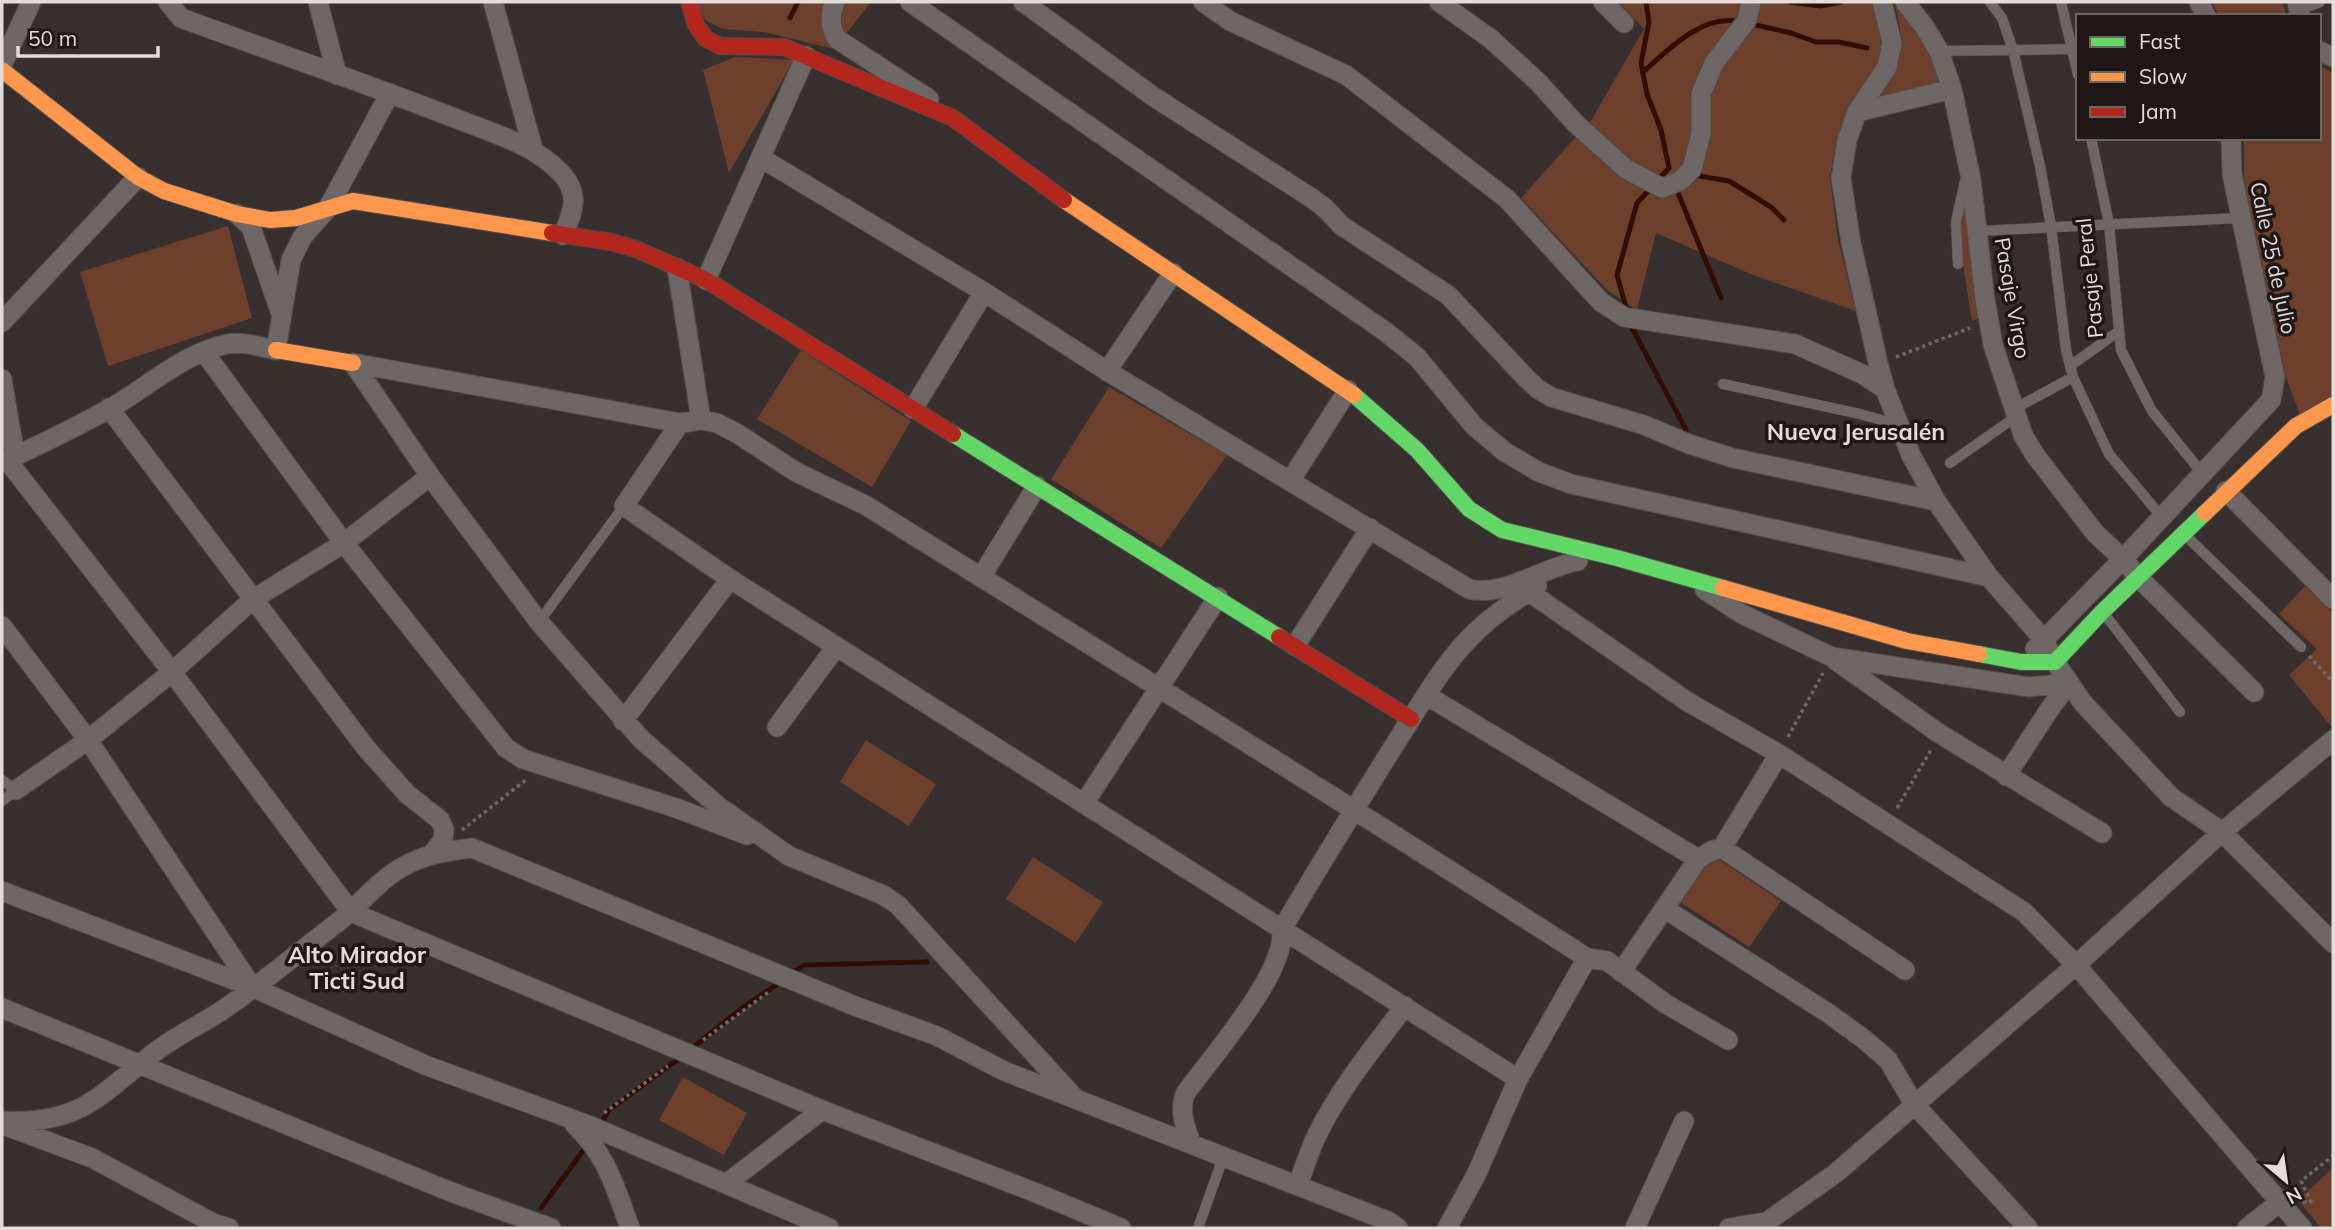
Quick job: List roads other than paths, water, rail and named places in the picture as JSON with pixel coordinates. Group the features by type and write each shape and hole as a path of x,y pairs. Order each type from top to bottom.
{"street":[{"path":"2,65 31,2"},
{"path":"168,2 181,18 390,93 533,149 562,173 571,189 575,208 563,235"},
{"path":"318,2 337,75"},
{"path":"493,2 533,149"},
{"path":"692,2 696,25 706,39 720,46 784,47 953,118"},
{"path":"835,2 831,27 837,39 915,89 1069,204 1348,390 1417,450 1469,509 1485,521 1502,530 1617,558 1908,641 2021,662 2055,662 2102,612 2296,426 2333,405"},
{"path":"910,2 1386,332 1417,357 1474,426 1505,452 1539,472 1571,484 1989,576"},
{"path":"1023,2 1154,97 1310,197 1342,226 1448,295 1527,379 1544,393 1644,425 1689,444 1733,458 1936,501"},
{"path":"1203,2 1230,21 1346,75 1507,199 1601,302 1624,317 1795,344 1862,374 1885,389"},
{"path":"1438,2 1491,39 1539,83 1575,123 1626,169 1662,188 1680,181 1692,169 1701,134 1701,94 1714,63 1746,20 1751,2"},
{"path":"1604,2 1624,23"},
{"path":"1882,2 1892,43 1887,67 1857,112 1847,141 1841,178 1851,243 1878,363 1885,389 1911,455 1936,501 1989,576 2044,640 2055,662 2083,703 2171,797 2222,832 2333,943"},
{"name":"Pasaje Virgo","path":"1905,2 1939,51 1952,89 1969,167 1993,345 2024,435 2035,455 2095,533 2255,692"},
{"path":"706,279 806,56"},
{"path":"2,70 138,177 164,191 237,214 270,220 296,218 353,201 611,242 636,249 706,279 1411,719"},
{"path":"1857,112 1952,89"},
{"path":"276,350 290,260 303,236 328,208 390,93"},
{"name":"Calle 25 de Julio","path":"2202,473 2271,400 2275,386 2232,174 2231,140"},
{"path":"761,158 984,292 1107,372 1469,589 1479,592 1492,590 1559,564 1617,558"},
{"path":"2,321 138,177"},
{"path":"237,214 251,227 281,315"},
{"path":"677,268 701,420"},
{"path":"1107,372 1173,274"},
{"path":"913,410 984,292"},
{"path":"8,459 109,408 172,368 204,352 230,344 248,344 680,423 701,420 717,423 796,472 865,505 1159,690 1354,808 1587,958 1607,961 1666,1004 1728,1040"},
{"path":"204,352 344,543 506,748 523,759 676,808 771,844"},
{"path":"353,363 430,476 539,622 623,721 689,783 771,844 789,856 883,895 898,905 1076,1100"},
{"path":"2,379 8,459 172,672 351,912 822,1110 1121,1228"},
{"path":"1290,481 1348,390"},
{"path":"109,408 366,748 407,794 440,820 444,829 443,840 432,854"},
{"path":"680,423 624,506 835,647 1085,802 1518,1079"},
{"path":"2021,662 2123,559 2202,473"},
{"path":"6,790 88,740 172,672 252,600 344,543 430,476"},
{"path":"981,577 1037,486"},
{"path":"2226,491 2333,599"},
{"path":"1295,646 1370,528"},
{"path":"1191,1143 1183,1119 1182,1103 1185,1094 1229,1038 1258,992 1279,956 1283,942 1282,929 1426,695 1479,628 1503,608 1578,561"},
{"path":"623,721 730,579"},
{"path":"1688,579 1742,614 1832,657 1940,734 2102,833"},
{"path":"1529,592 1688,702 1779,754 2024,912 2076,965 2302,1228"},
{"path":"1085,802 1218,597"},
{"path":"2,626 88,740 252,987"},
{"path":"777,727 835,647"},
{"path":"1832,657 2029,687 2069,682"},
{"path":"2006,776 2069,682"},
{"path":"1426,695 1699,859"},
{"path":"1729,1228 1765,1226 1836,1173 2076,965 2222,832 2333,740"},
{"path":"1622,972 1699,859 1722,848 1779,754"},
{"path":"2,1123 74,1112 109,1092 157,1050 230,1005 351,912 376,887 403,867 432,854 472,848 855,1006 937,1036 1004,1071 1298,1185 1393,1225 1413,1228"},
{"path":"1722,848 1905,970"},
{"path":"2,891 252,987 425,1065 568,1118 829,1228"},
{"path":"1664,909 1828,1013 1888,1060 1914,1104 2028,1228"},
{"path":"1456,1225 1518,1079 1587,958"},
{"path":"1298,1185 1317,1136 1334,1105 1405,1006"},
{"path":"2,1008 451,1192 551,1228"},
{"path":"726,1184 822,1110"},
{"path":"568,1118 602,1155 630,1228"},
{"path":"1635,1228 1684,1121"},
{"path":"2,1123 92,1158 215,1224 229,1228"},
{"path":"2247,1228 2280,1202"}],"lane":[{"path":"1990,2 2002,18 2013,50 2040,166 2073,377 2109,454 2161,516"},
{"path":"1939,51 2075,49 2061,2"},
{"path":"2299,9 2320,2"},
{"name":"Pasaje Peral","path":"2091,140 2109,223 2121,350 2152,411 2202,473"},
{"path":"1958,264 1956,222 1969,167"},
{"path":"1978,231 2240,218"},
{"path":"2070,366 2119,331"},
{"path":"1950,463 2015,412 2073,377"},
{"path":"1723,384 1899,425"},
{"path":"539,622 624,506"},
{"path":"2184,534 2301,647"},
{"path":"2102,612 2180,712"},
{"path":"1198,1228 1223,1157"}],"waterway":[{"path":"790,18 798,2"},
{"path":"1646,2 1649,22 1641,63 1647,94 1661,130 1669,168 1658,180"},
{"path":"1790,2 1821,6 1840,2"},
{"path":"1643,72 1675,44 1700,28 1713,23 1741,22"},
{"path":"1751,24 1816,42 1839,42 1867,48"},
{"path":"1693,175 1729,181 1771,207 1784,220"},
{"path":"1627,311 1617,275 1637,203 1651,188"},
{"path":"1676,188 1721,298"},
{"path":"1630,324 1686,430"},
{"path":"792,973 804,965 927,962"},
{"path":"691,1049 741,1009 782,981"},
{"path":"599,1127 609,1110 681,1057"},
{"path":"541,1208 588,1144"}],"district":[{"name":"Nueva Jerusalén","path":"1856,432"},
{"name":"Alto Mirador Ticti Sud","path":"357,968"}]}
